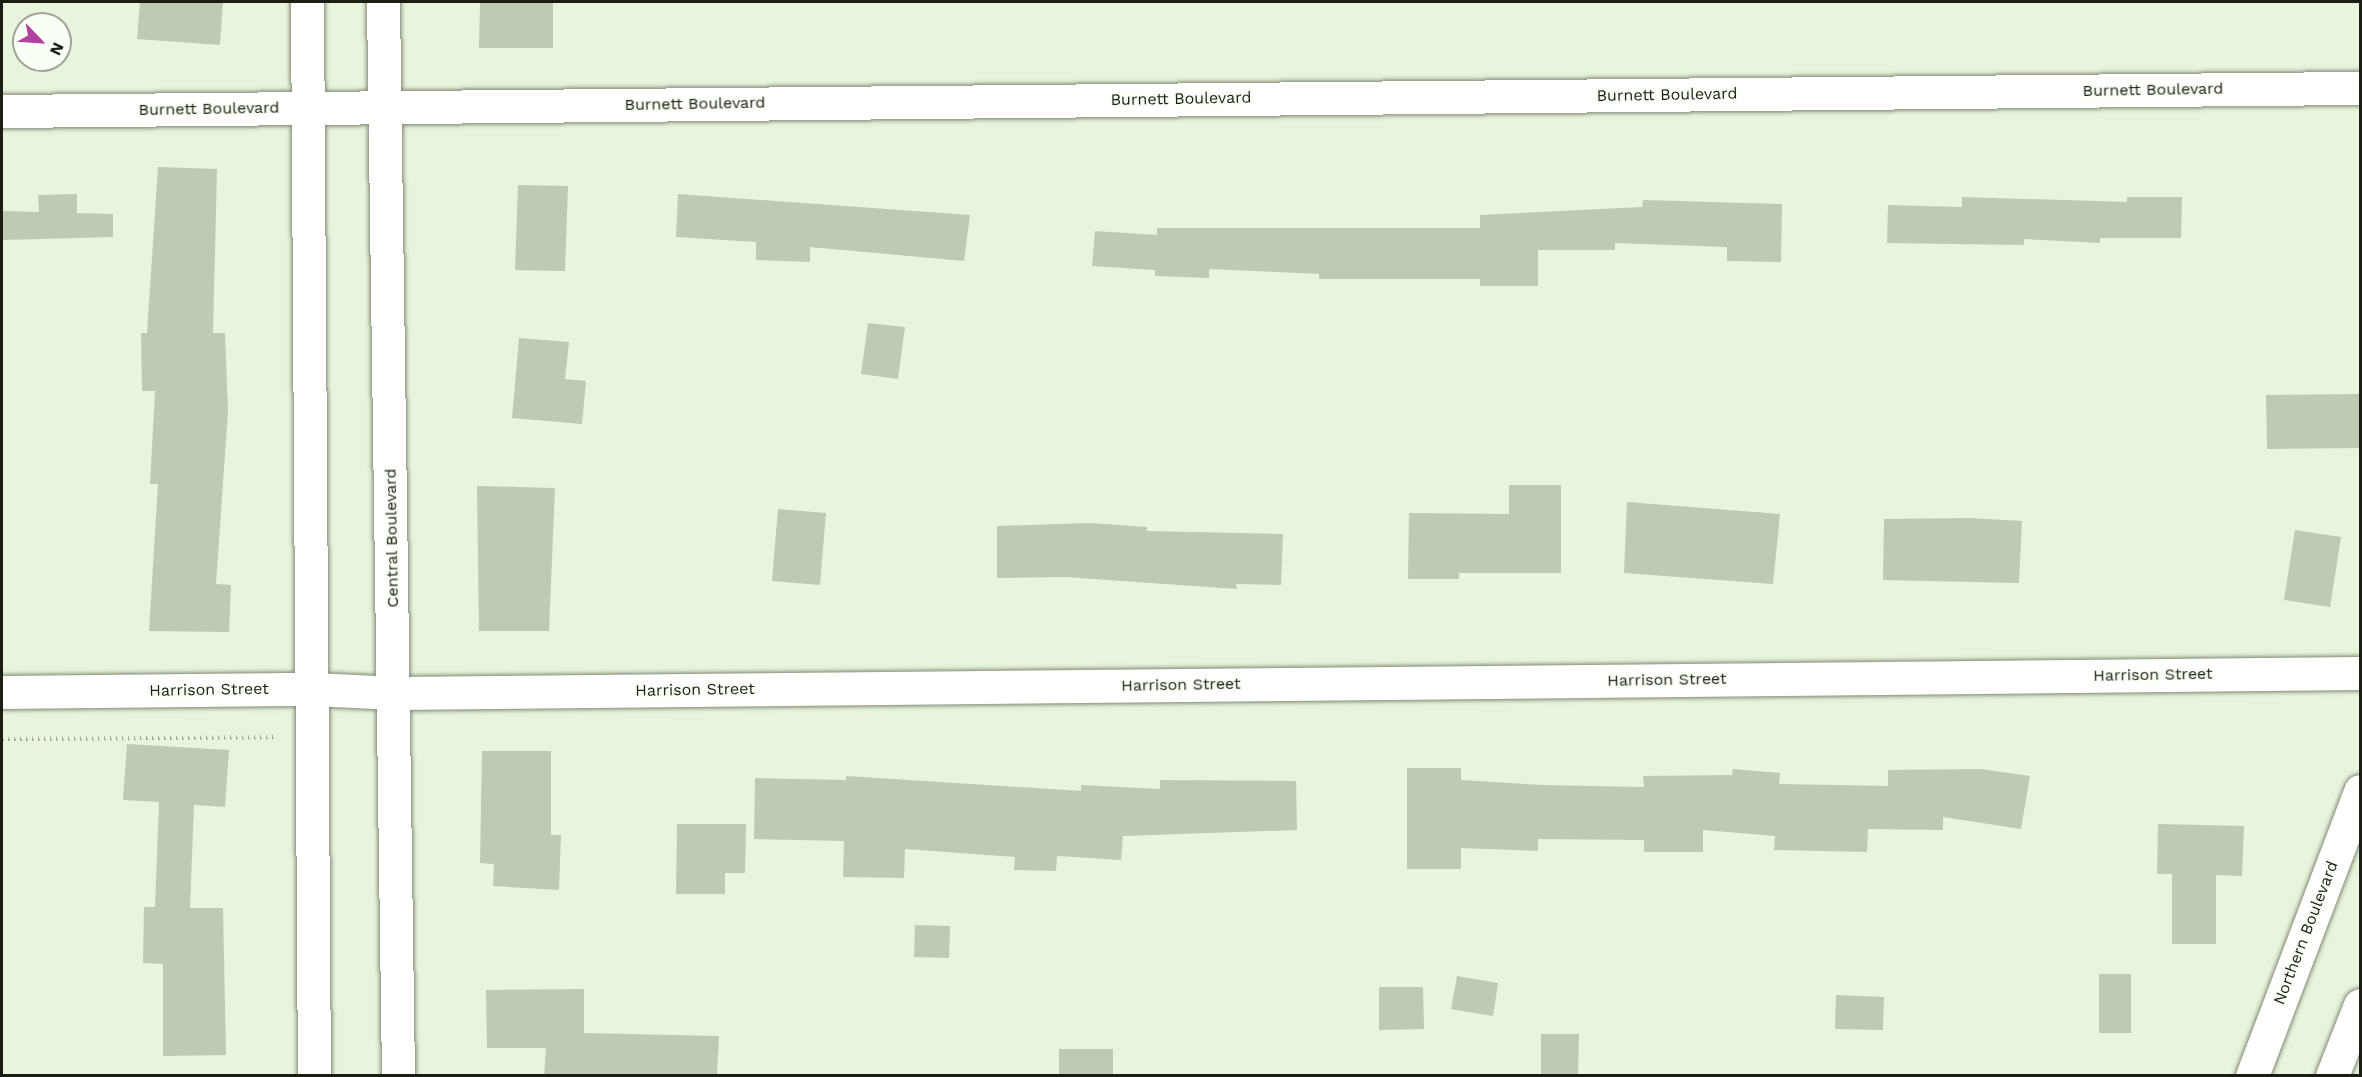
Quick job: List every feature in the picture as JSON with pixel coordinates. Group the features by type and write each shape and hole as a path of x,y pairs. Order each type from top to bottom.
{"street":[{"path":"307,2 314,1076"},
{"name":"Central Boulevard","path":"383,2 383,108 396,693 398,1076"},
{"name":"Burnett Boulevard","path":"2,111 2361,88"},
{"name":"Harrison Street","path":"2,692 313,688 396,693 2361,673"},
{"name":"Northern Boulevard","path":"2252,1076 2361,791"},
{"path":"2332,1076 2361,1005"}],"path":[{"path":"2,739 289,737"}],"building":[{"path":"140,2 223,2 220,45 137,39"},
{"path":"480,2 553,2 553,48 479,48"},
{"path":"158,167 217,169 213,333 225,333 228,411 216,584 231,585 229,632 149,631 158,484 150,484 155,391 142,391 141,333 147,333"},
{"path":"518,185 568,186 565,271 515,270"},
{"path":"77,194 77,213 113,214 113,237 2,240 2,211 39,212 38,195"},
{"path":"678,194 970,215 964,261 810,247 810,262 756,260 756,242 676,237"},
{"path":"1962,197 2127,202 2127,197 2182,197 2181,238 2100,238 2100,243 2024,239 2024,245 1887,243 1888,205 1962,207"},
{"path":"1643,200 1782,204 1781,262 1727,261 1727,247 1615,243 1615,250 1538,250 1538,286 1480,286 1480,279 1319,279 1319,274 1209,269 1209,278 1155,276 1155,270 1092,266 1095,231 1157,235 1157,228 1480,228 1480,215 1642,207"},
{"path":"868,323 905,327 898,379 861,374"},
{"path":"519,338 569,342 565,379 586,381 582,424 512,418"},
{"path":"2361,394 2361,448 2267,449 2266,395"},
{"path":"1509,485 1561,485 1561,573 1459,573 1459,579 1408,579 1409,513 1509,514"},
{"path":"477,486 555,488 549,631 479,631"},
{"path":"1627,502 1780,514 1773,584 1624,573"},
{"path":"778,509 826,513 820,585 772,581"},
{"path":"1970,518 2022,521 2019,583 1883,580 1884,519"},
{"path":"1090,523 1147,527 1147,531 1283,534 1281,585 1236,584 1237,589 1065,577 997,578 997,526"},
{"path":"2295,530 2341,537 2330,607 2284,600"},
{"path":"127,744 229,750 225,807 194,805 190,908 223,908 226,1055 163,1056 163,964 143,963 144,907 155,907 159,802 123,800"},
{"path":"482,751 551,751 551,835 561,835 559,890 493,886 494,864 480,863"},
{"path":"1407,768 1461,768 1461,780 1540,785 1644,787 1643,776 1732,775 1733,769 1780,773 1779,784 1888,786 1888,770 1980,769 2030,776 2021,829 1943,817 1943,830 1868,829 1867,852 1774,850 1775,836 1703,830 1703,852 1644,852 1644,840 1538,839 1538,851 1461,848 1461,869 1407,869"},
{"path":"846,776 1081,791 1081,785 1160,789 1160,780 1296,781 1297,830 1123,836 1121,860 1057,856 1056,871 1014,870 1015,857 905,849 904,878 843,877 844,841 754,839 755,778 846,780"},
{"path":"677,824 746,824 745,873 725,873 725,894 676,894"},
{"path":"2158,824 2244,826 2242,876 2216,875 2216,944 2172,944 2172,874 2157,874"},
{"path":"915,925 950,926 949,958 914,957"},
{"path":"2099,974 2131,974 2131,1033 2099,1033"},
{"path":"1457,976 1498,983 1493,1016 1451,1009"},
{"path":"1379,987 1423,987 1424,1029 1379,1030"},
{"path":"584,989 584,1033 719,1036 717,1076 544,1076 546,1048 487,1048 486,990"},
{"path":"1836,995 1884,997 1883,1030 1835,1029"},
{"path":"1541,1034 1579,1034 1578,1076 1541,1076"},
{"path":"1059,1049 1113,1049 1113,1076 1059,1076"}]}
